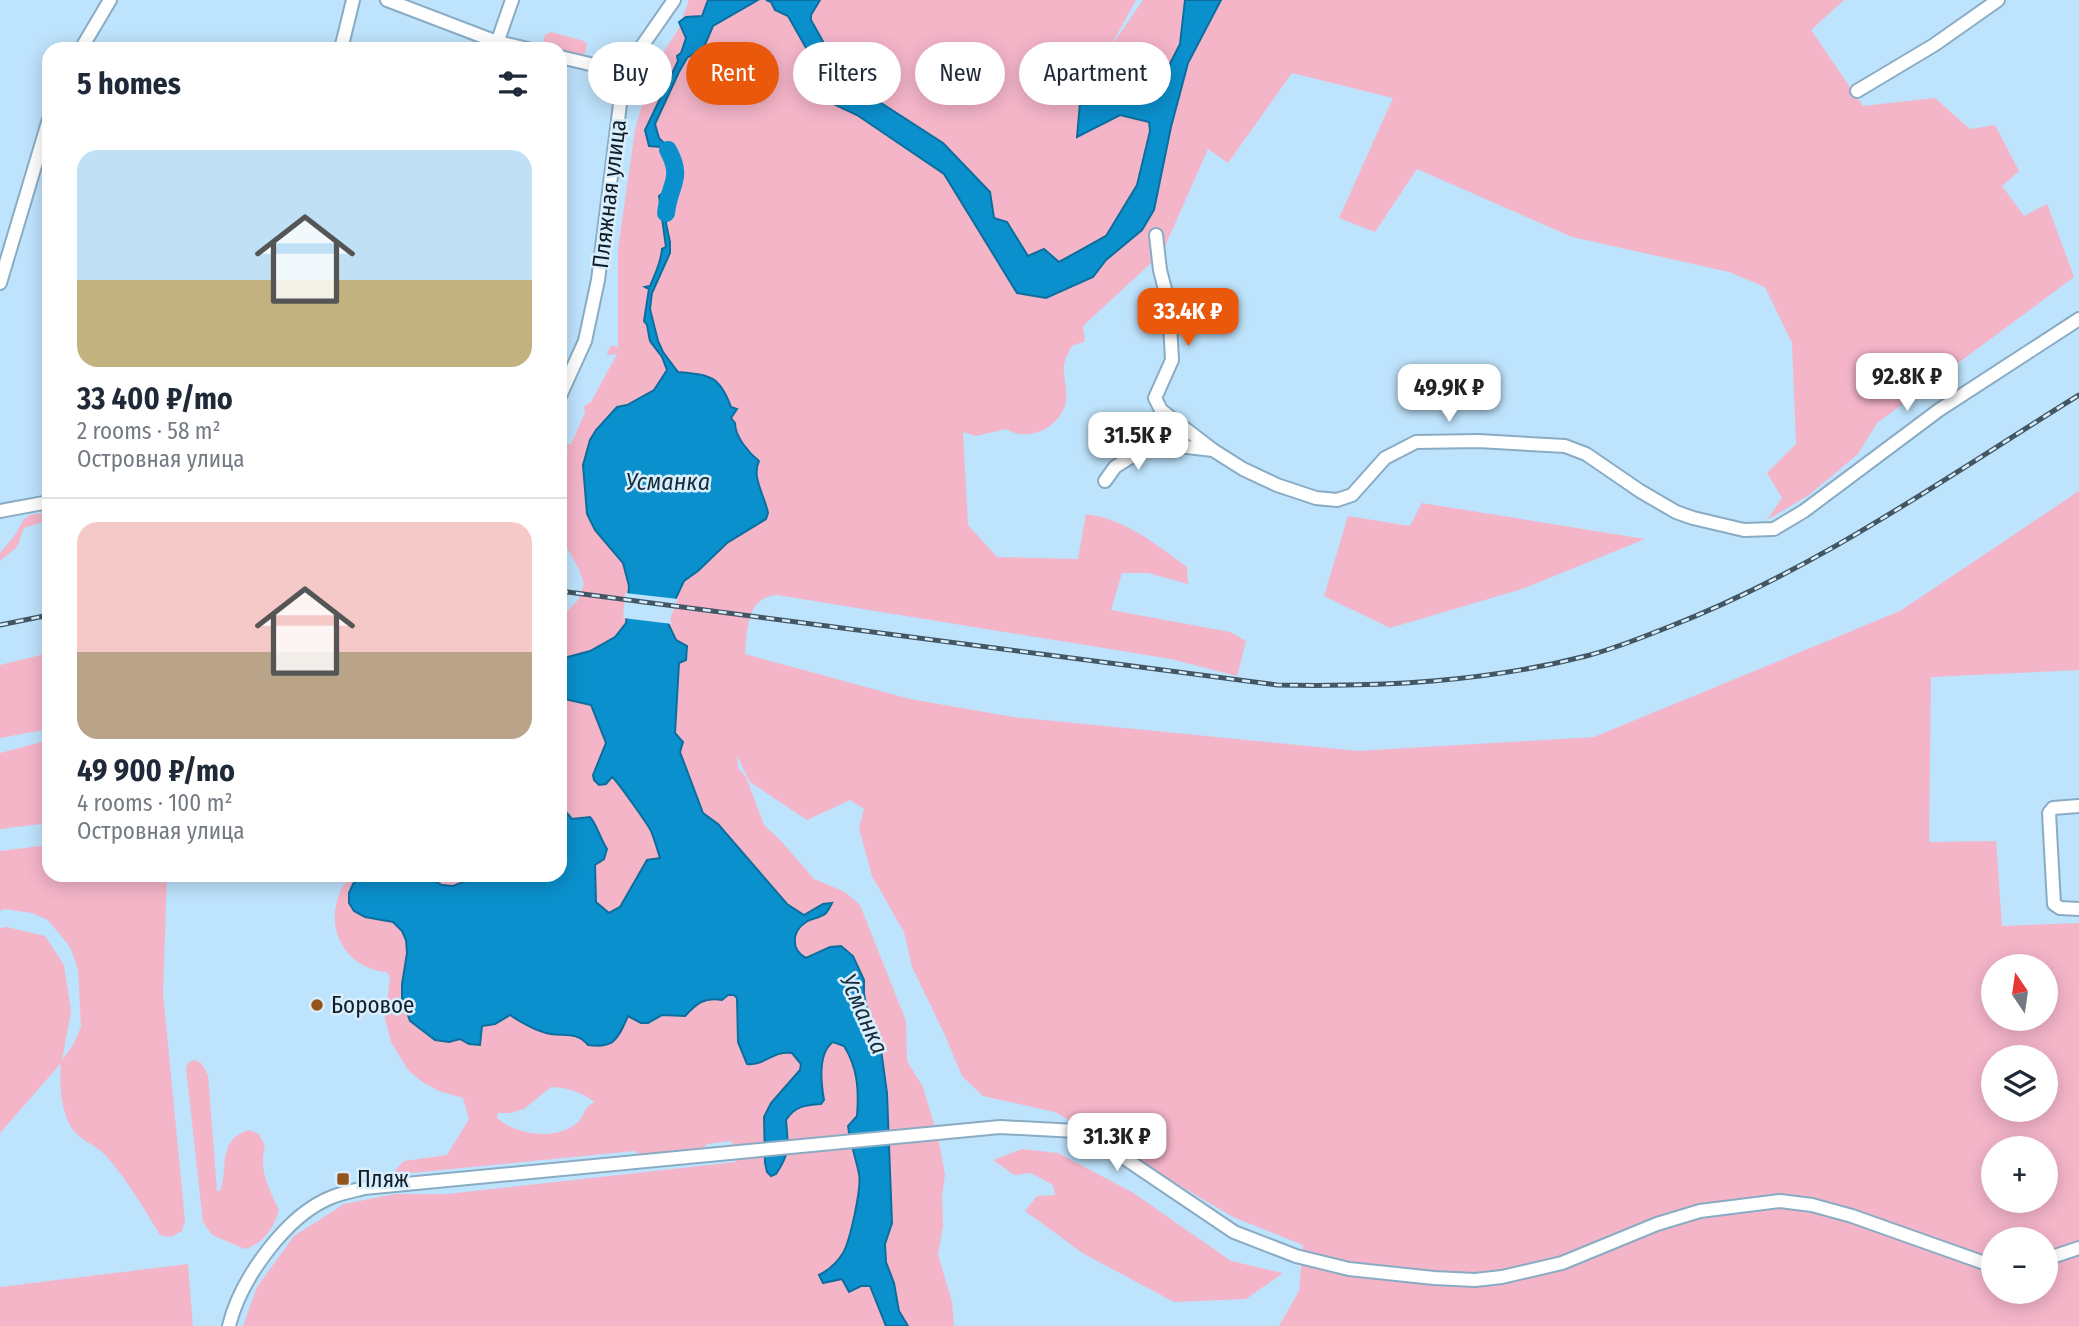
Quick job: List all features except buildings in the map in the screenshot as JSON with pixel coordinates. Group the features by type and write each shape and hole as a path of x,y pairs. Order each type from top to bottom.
{"street":[{"path":"85,42 110,0"},
{"path":"343,42 354,0"},
{"path":"387,0 489,42"},
{"path":"497,42 512,0"},
{"name":"Пляжная улица","path":"645,42 674,0"},
{"path":"1857,91 1934,45 1998,0"},
{"path":"567,59 588,64"},
{"name":"Пляжная улица","path":"567,381 585,341 598,280 620,105"},
{"path":"0,283 42,142"},
{"path":"1156,234 1160,270 1170,305 1172,360 1155,398 1161,410 1243,469 1277,485 1316,498 1338,500 1352,495 1385,458 1416,442 1478,441 1565,446 1586,454 1676,512 1744,530 1774,529 1804,511 1939,410 2079,319"},
{"path":"1105,481 1115,467 1150,445 1213,450"},
{"path":"0,511 42,503"},
{"path":"2079,806 2053,808 2049,813 2054,904 2060,908 2079,909"},
{"path":"229,1326 233,1307 260,1263 285,1230 305,1213 331,1197 364,1188 1000,1127 1076,1131 1105,1145 1234,1232 1296,1256 1349,1269 1434,1278 1475,1280 1502,1277 1562,1263 1657,1224 1700,1211 1780,1201 1812,1205 1852,1216 1981,1262"},
{"path":"2058,1255 2079,1248"}],"shaded area":[{"path":"689,0 1136,0 1113,42 1019,42 1019,105 1171,105 1171,42 1114,42 1143,0 1844,0 1811,30 1863,106 1935,98 1970,129 1995,125 2019,171 2002,186 2024,216 2047,204 2074,277 1877,423 1858,454 1809,495 1767,520 1782,498 1767,473 1796,444 1792,343 1765,287 1729,272 1572,237 1417,169 1375,232 1339,218 1393,98 1292,73 1228,163 1208,149 1162,253 1085,324 1085,341 1072,346 1065,362 1066,401 1055,422 1032,434 1014,433 1006,429 976,436 963,432 968,525 997,557 1078,559 1086,514 1127,527 1152,541 1187,567 1188,584 1148,573 1122,573 1111,610 1230,632 1246,641 1237,676 1171,659 777,595 767,597 754,608 748,626 745,654 910,699 1013,717 1358,751 1594,737 1900,611 2079,491 2079,670 1931,677 1929,842 1996,841 2002,926 2079,923 2079,1326 1279,1326 1299,1291 1303,1245 1233,1217 1055,1112 983,1096 962,1076 912,967 904,932 872,876 859,828 864,809 850,800 807,820 750,782 737,756 738,768 746,777 764,825 814,879 845,892 860,905 906,1021 907,1061 923,1087 939,1142 945,1175 942,1196 943,1225 938,1255 952,1302 954,1326 243,1326 257,1287 294,1236 344,1204 395,1194 447,1194 736,1162 732,1141 707,1144 702,1151 651,1160 634,1151 391,1175 404,1161 447,1155 469,1119 463,1098 439,1091 408,1070 391,1042 385,1019 390,977 387,972 369,968 355,960 338,936 335,921 336,905 346,882 567,882 567,612 578,600 584,584 567,548 567,444 571,444 585,413 584,406 591,402 617,354 607,353 613,345 618,348 618,249 635,130 642,105 672,105 670,42 678,30","holes":["551,1087 563,1088 595,1102 577,1123 568,1129 536,1134 505,1124 497,1118 498,1113 524,1109"]},
{"path":"551,32 584,41 587,45 584,56 579,59 567,56 567,42 543,42 545,35"},
{"path":"1422,503 1645,539 1522,589 1390,628 1324,596 1348,516 1410,526"},
{"path":"42,513 42,522 24,528 17,547 0,561 0,553 24,519"},
{"path":"42,655 42,730 0,738 0,665"},
{"path":"42,742 42,824 0,829 0,753"},
{"path":"42,846 42,882 167,882 163,993 185,1221 182,1231 171,1237 160,1235 136,1195 108,1158 72,1129 62,1102 61,1063 0,1133 0,928 7,927 45,936 64,965 71,1011 62,1060 81,1027 78,969 70,947 48,920 32,913 4,909 0,911 0,851"},
{"path":"195,1060 201,1063 208,1075 217,1191 220,1191 225,1156 232,1141 249,1130 259,1134 265,1146 264,1171 279,1210 267,1234 258,1243 245,1249 212,1235 203,1222 186,1068 189,1062"},
{"path":"1022,1149 1058,1153 1132,1192 1231,1261 1283,1273 1246,1299 1174,1302 1084,1254 1025,1211 1037,1196 1055,1195 1053,1185 1031,1173 1014,1175 993,1160"},
{"path":"188,1264 193,1326 0,1326 0,1287"}],"water":[{"path":"708,0 758,0 713,26 706,42 686,42 686,60 672,87 672,74 686,38 679,22 686,17 702,16"},
{"path":"766,0 820,0 811,20 823,42 803,42 788,16 775,10 771,2"},
{"path":"1185,0 1221,0 1188,63 1171,127 1154,210 1142,230 1106,260 1093,277 1046,298 1017,293 944,174 857,115 836,105 884,105 943,143 990,192 994,218 1007,222 1028,256 1044,249 1059,262 1106,236 1137,185 1150,131 1149,122 1120,115 1077,137 1080,105 1171,105 1171,62 1180,44"},
{"path":"657,105 664,105 655,124 659,138 670,149 677,163 666,223 670,253 652,293 650,309 658,341 678,372 712,379 722,388 731,407 737,409 731,418 743,444 759,461 758,480 768,513 766,519 727,543 684,581 666,619 676,640 687,646 686,660 679,663 675,733 683,742 680,752 703,813 718,824 787,904 804,915 823,904 832,903 824,915 806,922 795,936 795,946 801,955 806,958 830,947 841,946 853,956 864,980 869,1020 880,1042 887,1093 892,1223 885,1244 886,1262 894,1283 899,1311 908,1326 886,1326 870,1286 861,1286 849,1292 842,1279 823,1283 819,1275 838,1260 846,1247 859,1190 859,1174 848,1126 857,1116 857,1089 855,1071 844,1046 833,1042 825,1053 822,1077 824,1100 821,1104 801,1107 786,1120 786,1154 776,1174 771,1176 765,1163 764,1117 771,1103 800,1070 801,1064 792,1053 785,1053 759,1063 747,1064 738,1042 737,998 734,995 728,995 722,1000 710,999 701,1002 685,1016 662,1015 648,1023 641,1023 628,1016 618,1036 604,1045 588,1045 575,1036 541,1031 510,1015 495,1024 482,1026 480,1045 469,1044 460,1039 449,1042 435,1040 410,1021 402,998 407,953 402,931 393,922 365,917 354,911 349,903 349,893 356,882 437,882 453,886 463,882 567,882 567,813 572,819 590,817 607,849 604,859 595,865 596,902 609,913 620,907 647,860 660,858 651,831 615,780 612,777 606,784 599,785 594,780 593,775 606,743 591,705 567,700 567,657 590,651 615,637 626,623 629,586 623,563 595,530 587,514 583,465 590,440 617,407 627,405 654,390 667,370 662,357 650,341 644,321 649,289 645,287 650,286 662,249 666,247 659,196 671,184 672,173 661,147 649,146 645,130"}],"pier":[{"path":"625,593 678,599 670,619 672,624 623,618"}],"waterway":[{"name":"Усманка","path":"666,213 675,175 673,160 668,150"}],"railway":[{"path":"567,592 1277,685 1394,684 1510,672 1617,647 1721,605 1878,521 2079,395"},
{"path":"0,625 42,616"}],"place":[{"name":"Боровое","path":"317,1005"},
{"name":"Пляж","path":"343,1179"}]}
